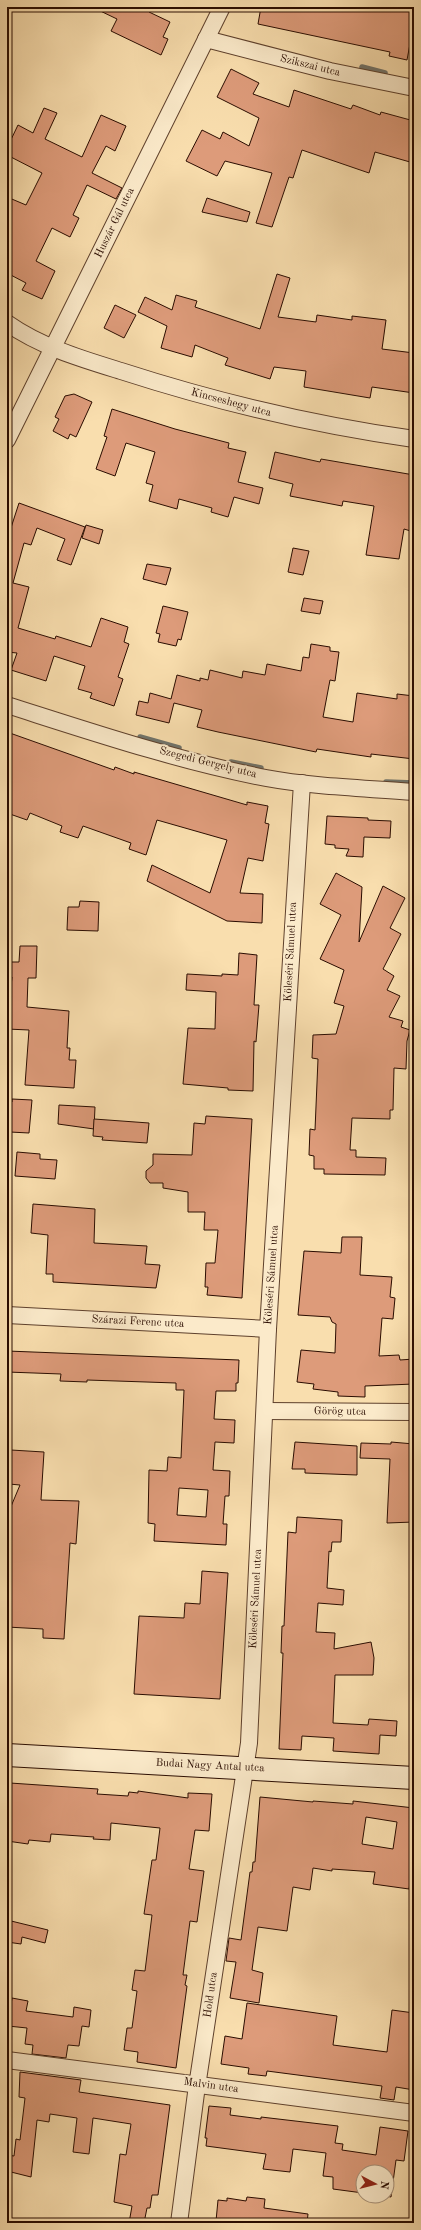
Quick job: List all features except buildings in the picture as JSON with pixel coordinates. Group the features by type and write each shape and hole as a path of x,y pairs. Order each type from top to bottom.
{"street":[{"name":"Huszár Gál utca","path":"7,440 222,7"},
{"name":"Szikszai utca","path":"206,38 330,71 414,88"},
{"name":"Kincseshegy utca","path":"7,323 26,336 54,347 183,390 272,414 414,439"},
{"name":"Szegedi Gergely utca","path":"7,705 210,766 268,778 302,783 414,792"},
{"name":"Köleséri Sámuel utca","path":"245,1768 249,1743 268,1329 302,783"},
{"name":"Szárazi Ferenc utca","path":"7,1315 268,1329"},
{"name":"Görög utca","path":"265,1411 414,1412"},
{"name":"Budai Nagy Antal utca","path":"7,1755 414,1778"},
{"name":"Hold utca","path":"179,2223 245,1768"},
{"name":"Malvin utca","path":"7,2060 414,2113"}],"waterway":[{"path":"362,67 385,73"},
{"path":"140,737 179,748"},
{"path":"231,762 261,768"},
{"path":"386,782 414,783"}]}
